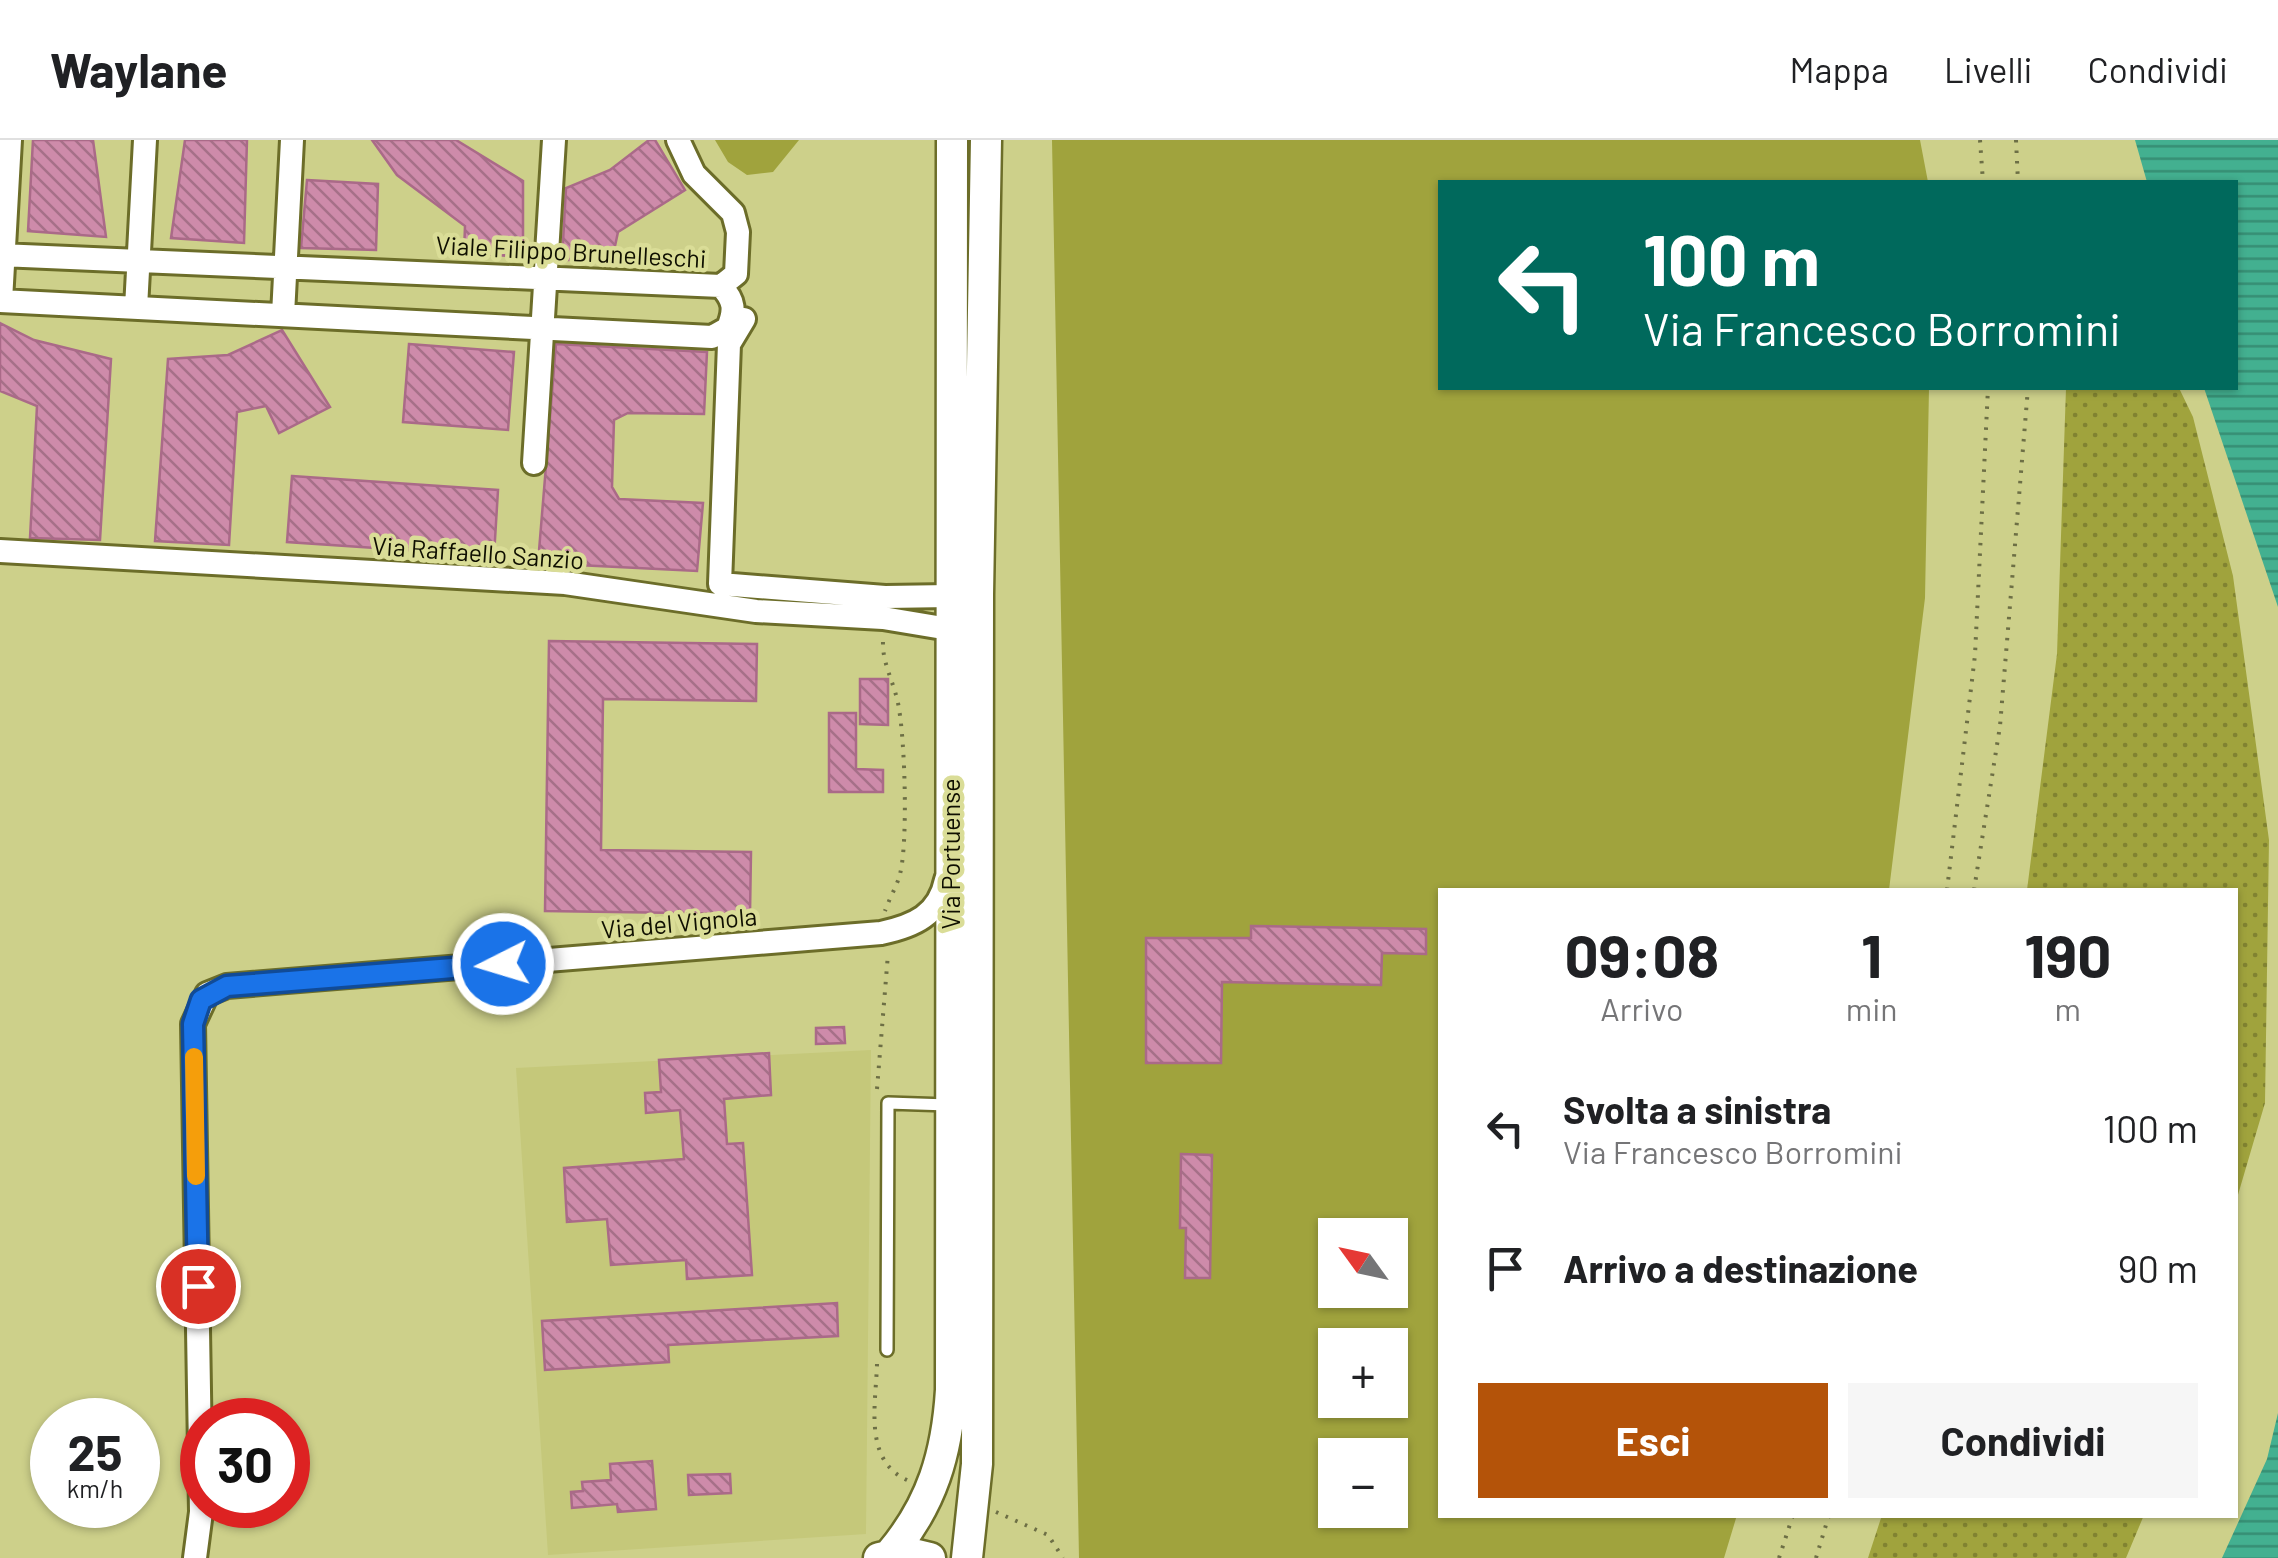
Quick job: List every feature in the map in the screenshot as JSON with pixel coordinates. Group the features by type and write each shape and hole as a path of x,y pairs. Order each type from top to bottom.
{"street":[{"path":"0,301 10,140"},
{"path":"136,308 144,140"},
{"path":"283,315 292,140"},
{"path":"534,463 554,140"},
{"path":"678,140 694,174 733,214 738,232 736,274 722,286"},
{"name":"Via Portuense","path":"886,1556 920,1518 940,1468 948,1431 953,1106 949,866 952,140"},
{"name":"Via Portuense","path":"968,1558 977,1464 978,614 986,140"},
{"name":"Viale Filippo Brunelleschi","path":"0,301 712,337 728,328 735,311 732,298 722,286 2,255"},
{"path":"750,313 737,325 730,344 720,584 885,597 950,596"},
{"name":"Via Raffaello Sanzio","path":"0,552 565,583 756,611 884,618 949,628"},
{"name":"Via del Vignola","path":"195,1558 202,1512 193,1024 201,1000 227,986 881,934 902,929 928,914 944,893 949,866"},
{"path":"886,1556 930,1558"}],"lane":[{"path":"887,1350 888,1103 953,1106"}],"path":[{"path":"1980,140 1983,180"},
{"path":"2016,140 2018,180"},
{"path":"1947,888 1976,655 1988,390"},
{"path":"1974,888 2000,726 2028,390"},
{"path":"1779,1558 1793,1518"},
{"path":"1816,1558 1829,1518"}],"shaded area":[{"path":"715,140 799,140 773,172 747,175 728,162"},
{"path":"1052,140 1920,140 1928,180 1438,180 1438,390 1929,390 1925,598 1889,888 1438,888 1438,1518 1736,1518 1724,1558 1079,1558"},
{"path":"2135,140 2278,140 2278,607 2205,390 2238,390 2238,180 2146,180"},
{"path":"2066,390 2180,390 2193,417 2233,576 2269,840 2265,1103 2238,1195 2238,888 2027,888 2057,654"},
{"path":"871,1050 866,1534 548,1555 516,1068"},
{"path":"2278,1413 2278,1558 2222,1558 2267,1459"},
{"path":"1881,1518 2143,1518 2126,1558 1868,1558"}],"building":[{"path":"33,140 93,140 106,237 28,231"},
{"path":"185,140 247,140 244,243 171,238"},
{"path":"372,140 456,140 523,181 523,257 464,253 465,226 397,175"},
{"path":"649,140 655,140 685,190 618,232 612,260 562,260 566,188 610,170"},
{"path":"307,180 378,184 376,250 301,248"},
{"path":"0,323 34,340 111,359 100,540 30,538 37,406 0,391"},
{"path":"282,330 330,407 279,433 266,406 237,412 229,545 155,541 168,359 228,355"},
{"path":"409,344 514,352 508,430 403,422"},
{"path":"556,344 707,352 704,414 628,413 614,420 612,487 619,499 703,503 697,571 538,563"},
{"path":"292,476 498,490 494,556 287,542"},
{"path":"549,641 757,644 756,701 603,699 601,850 751,852 750,914 545,911"},
{"path":"860,679 888,679 888,725 860,724"},
{"path":"829,713 856,713 856,769 883,770 883,792 829,792"},
{"path":"1251,926 1426,929 1426,954 1382,953 1381,985 1222,982 1221,1063 1146,1063 1146,938 1251,938"},
{"path":"844,1027 845,1043 816,1044 816,1028"},
{"path":"769,1053 771,1095 724,1099 727,1144 743,1143 752,1275 687,1279 686,1260 611,1265 607,1219 567,1222 564,1168 684,1159 680,1110 646,1113 645,1093 661,1092 659,1060"},
{"path":"1181,1154 1212,1155 1210,1278 1185,1278 1186,1228 1180,1228"},
{"path":"837,1303 838,1336 668,1345 669,1362 545,1370 542,1321"},
{"path":"652,1461 656,1509 618,1512 617,1504 572,1508 571,1492 583,1491 582,1482 611,1480 610,1464"},
{"path":"730,1474 731,1493 689,1495 688,1475"}],"slow traffic":[{"path":"194,1057 196,1176"}],"route":[{"path":"198,1286 193,1024 201,1000 218,987 503,964"}]}
